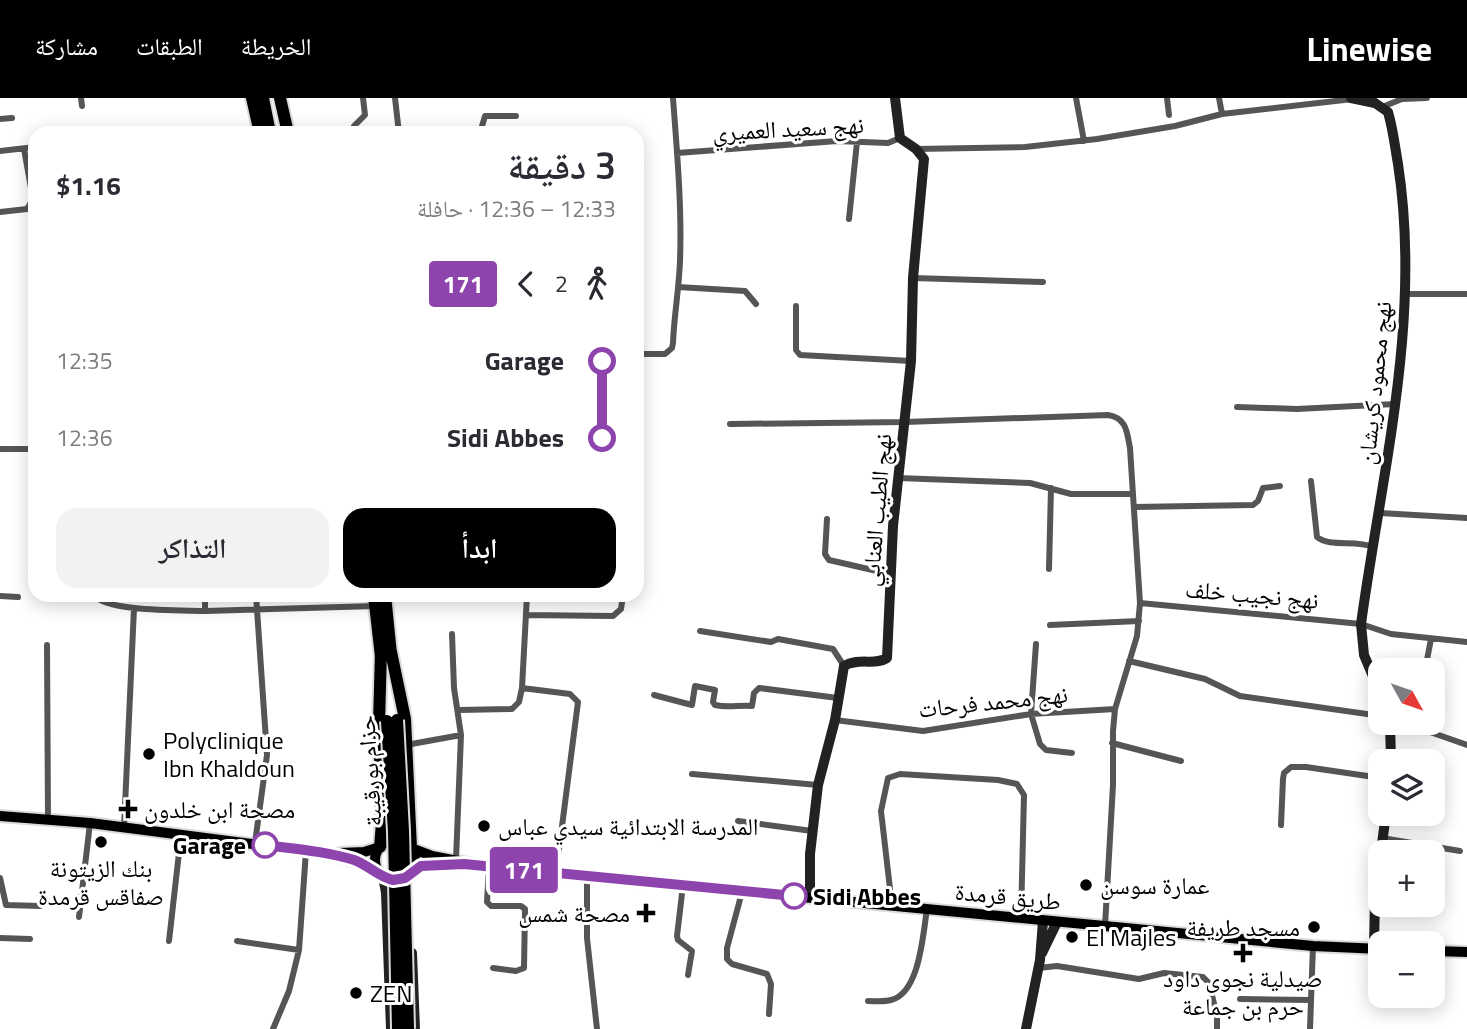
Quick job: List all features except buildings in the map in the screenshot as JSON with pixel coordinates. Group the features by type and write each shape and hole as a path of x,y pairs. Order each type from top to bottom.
{"highway":[{"path":"252,98 258,126"},
{"path":"262,98 268,126"},
{"path":"273,98 279,126"},
{"path":"280,98 286,126"},
{"name":"حزام بورقيبة","path":"375,602 385,649"},
{"name":"حزام بورقيبة","path":"384,602 385,649 403,831 408,1029"},
{"path":"385,649 405,719 411,848"},
{"path":"380,847 385,649"},
{"name":"حزام بورقيبة","path":"392,721 398,1029"}],"main road":[{"path":"0,816 90,823 330,854 369,866 381,875 399,880 410,873 415,859 406,843 392,840 364,852 330,854"},
{"path":"380,847 375,863 381,875"},
{"name":"طريق قرمدة","path":"411,848 432,856 488,867 1043,921 1368,949"},
{"name":"طريق قرمدة","path":"410,873 421,866 460,862"},
{"path":"1445,951 1467,952"}],"street":[{"path":"354,126 365,116 363,98"},
{"path":"396,98 398,126"},
{"path":"644,354 665,354 672,348 681,222 673,98"},
{"path":"895,98 900,138 916,149 1025,147 1084,141 1222,114 1352,99 1382,107 1402,99 1427,98"},
{"path":"1076,98 1084,141"},
{"path":"1167,98 1169,114"},
{"path":"1219,98 1222,114"},
{"name":"نهج محمود كريشان","path":"1368,664 1364,655 1361,624 1395,404 1407,254 1402,193 1391,123 1388,112 1382,107"},
{"path":"482,126 485,116 516,116"},
{"path":"0,119 12,118"},
{"name":"نهج سعيد العميري","path":"677,153 837,141 888,143 900,138"},
{"path":"849,219 857,142"},
{"path":"0,151 28,148"},
{"path":"24,149 28,171"},
{"name":"نهج الطيب العنابي","path":"844,666 856,661 881,662 887,658 890,574 911,361 913,278 924,159 916,149"},
{"path":"0,212 28,208"},
{"path":"913,278 1043,282"},
{"path":"678,287 738,289 745,291 756,304"},
{"path":"1405,294 1467,294"},
{"path":"796,306 796,350 800,355 911,361"},
{"path":"1237,407 1297,409 1395,404"},
{"path":"730,424 1115,416 1126,426 1140,603 1139,621 1115,709 1105,926"},
{"path":"0,449 28,449"},
{"path":"898,478 1030,483 1072,494 1133,494"},
{"path":"1311,481 1317,537 1323,541 1362,543 1373,547"},
{"path":"1134,507 1253,505 1258,501 1263,488 1280,486"},
{"path":"1049,569 1051,488"},
{"path":"1380,513 1467,517"},
{"path":"827,519 825,554 829,560 890,574"},
{"path":"0,596 18,597"},
{"path":"103,602 134,608 205,611 358,602"},
{"path":"205,602 205,611"},
{"path":"255,844 267,755 256,602"},
{"path":"458,710 512,709 519,702 527,602"},
{"path":"526,615 613,617 621,610 622,602"},
{"name":"نهج نجيب خلف","path":"1140,603 1361,624 1391,634 1467,642"},
{"path":"124,828 134,608"},
{"path":"1050,625 1139,621"},
{"path":"700,631 771,642 778,639 825,646 832,649 844,666 835,720 818,785 812,831 810,897"},
{"path":"452,634 454,688 461,735 460,862"},
{"path":"1427,658 1431,639"},
{"path":"1036,644 1031,714 1044,749 1072,753"},
{"path":"47,645 48,819"},
{"path":"1129,661 1205,679 1240,696 1368,714"},
{"path":"653,695 692,705 695,686 715,690 713,702 726,708 734,704 752,706 754,693 759,688 838,698"},
{"path":"522,688 570,694 579,702 556,873"},
{"name":"نهج محمد فرحات","path":"835,720 923,731 1031,714 1115,709"},
{"path":"406,744 461,735"},
{"path":"1439,735 1467,745"},
{"path":"1112,743 1181,761"},
{"path":"1281,825 1284,773 1291,767 1306,766 1368,776"},
{"path":"692,774 818,785"},
{"path":"892,906 881,811 888,778 900,774 1006,781 1017,784 1021,789 1024,806 1021,918"},
{"path":"738,821 812,831"},
{"path":"79,917 90,823"},
{"path":"1374,931 1384,826"},
{"path":"169,941 181,835"},
{"path":"1382,838 1460,851"},
{"path":"274,1029 289,991 299,950 306,851"},
{"path":"488,867 487,902 491,906 521,906 525,909 524,968 516,971 493,968"},
{"path":"410,873 415,1029"},
{"path":"381,875 386,893 391,1029"},
{"path":"587,877 587,937 597,1029"},
{"path":"0,878 6,905 40,906"},
{"path":"682,885 677,936 678,940 692,951 688,975"},
{"path":"742,892 727,948 727,959 732,964 754,968 767,974 771,984 769,1014"},
{"path":"868,1001 890,1001 898,998 908,988 915,975 927,909"},
{"path":"1026,1029 1039,964 1043,921"},
{"path":"1039,964 1057,922"},
{"path":"0,938 30,939"},
{"path":"237,941 299,950"},
{"path":"1310,1029 1313,946"},
{"path":"1039,964 1139,979 1164,973 1203,977 1209,983 1217,1016 1217,1029"},
{"path":"1240,999 1311,1000"}],"bus line":[{"name":"171","path":"265,845 353,860 393,880 405,878 421,866 464,864 794,896"}],"place":[{"name":"Polyclinique Ibn Khaldoun","path":"149,754"},
{"name":"مصحة ابن خلدون","path":"128,809"},
{"name":"المدرسة الابتدائية سيدي عباس","path":"484,826"},
{"name":"بنك الزيتونة صفاقس قرمدة","path":"101,842"},
{"name":"Garage","path":"265,845"},
{"name":"عمارة سوسن","path":"1086,885"},
{"name":"Sidi Abbes","path":"794,896"},
{"name":"مصحة شمس","path":"646,913"},
{"name":"مسجد طريفة","path":"1314,927"},
{"name":"El Majles","path":"1072,937"},
{"name":"صيدلية نجوى داود حرم بن جماعة","path":"1243,953"},
{"name":"ZEN","path":"356,993"}]}
